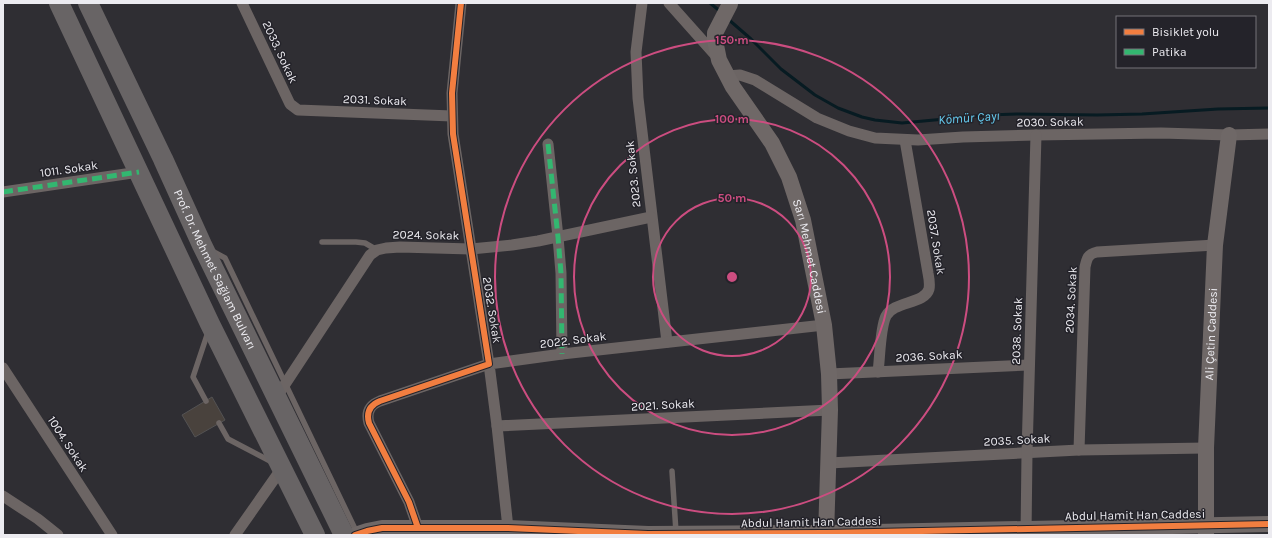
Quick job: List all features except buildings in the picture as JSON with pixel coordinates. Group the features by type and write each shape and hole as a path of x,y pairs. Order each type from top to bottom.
{"highway":[{"path":"59,3 210,324 315,535"},
{"name":"Prof. Dr. Mehmet Sağlam Bulvarı","path":"88,3 160,153 202,245 280,391 353,535"}],"street":[{"name":"2033. Sokak","path":"242,3 290,104 298,110"},
{"name":"2032. Sokak","path":"461,3 452,93 453,134 489,364"},
{"name":"2023. Sokak","path":"642,3 636,52 636,71 651,217 667,342"},
{"path":"669,3 719,60"},
{"name":"Sarı Mehmet Caddesi","path":"730,3 718,24 715,33 719,60 740,98 772,144 789,177 803,220 824,325 829,374 830,410 826,534"},
{"name":"2030. Sokak","path":"727,76 740,75 755,80 817,118 849,131 875,138 905,140 1036,135 1161,133 1269,134"},
{"name":"2031. Sokak","path":"298,110 452,116"},
{"name":"Ali Çetin Caddesi","path":"1206,530 1206,448 1215,245 1229,134"},
{"name":"2038. Sokak","path":"1026,532 1026,453 1036,135"},
{"name":"2037. Sokak","path":"878,372 882,333 886,316 891,310 922,297 929,290 928,274 905,140"},
{"path":"548,144 561,273 562,354"},
{"name":"1011. Sokak","path":"3,192 139,172"},
{"name":"2024. Sokak","path":"280,391 370,256 377,250 400,247 471,249 512,245 651,217"},
{"name":"2034. Sokak","path":"1079,450 1084,275 1086,259 1090,254 1097,252 1215,245"},
{"name":"2022. Sokak","path":"489,364 562,354 824,325"},
{"path":"418,528 409,502 369,423 368,412 372,406 380,401 489,364 497,426 516,531"},
{"name":"2036. Sokak","path":"829,374 1029,365"},
{"name":"1004. Sokak","path":"3,368 112,535"},
{"name":"2021. Sokak","path":"497,426 830,410"},
{"name":"2035. Sokak","path":"829,462 1079,450 1206,448"},
{"path":"235,535 282,468"},
{"path":"3,496 58,535"},
{"name":"Abdul Hamit Han Caddesi","path":"353,535 382,528 648,535 1206,530 1269,524"}],"lane":[{"path":"322,242 365,243 377,250"},
{"path":"206,401 193,377 210,324"},
{"path":"219,423 228,439 282,468"},
{"path":"672,471 676,534"}],"waterway":[{"name":"Kömür Çayı","path":"710,3 721,12"},
{"name":"Kömür Çayı","path":"728,19 751,39 781,69 815,95 838,108 875,120 902,123 988,115 1142,114 1218,109 1269,108"}],"marked path":[{"path":"548,144 561,273 562,354"},
{"path":"3,192 139,172"}],"cycle path":[{"path":"418,528 409,502 369,423 368,415 371,407 380,401 489,364 453,134 452,93 461,3"},
{"path":"355,535 382,528 508,528 648,534 826,533 1269,524"}]}
